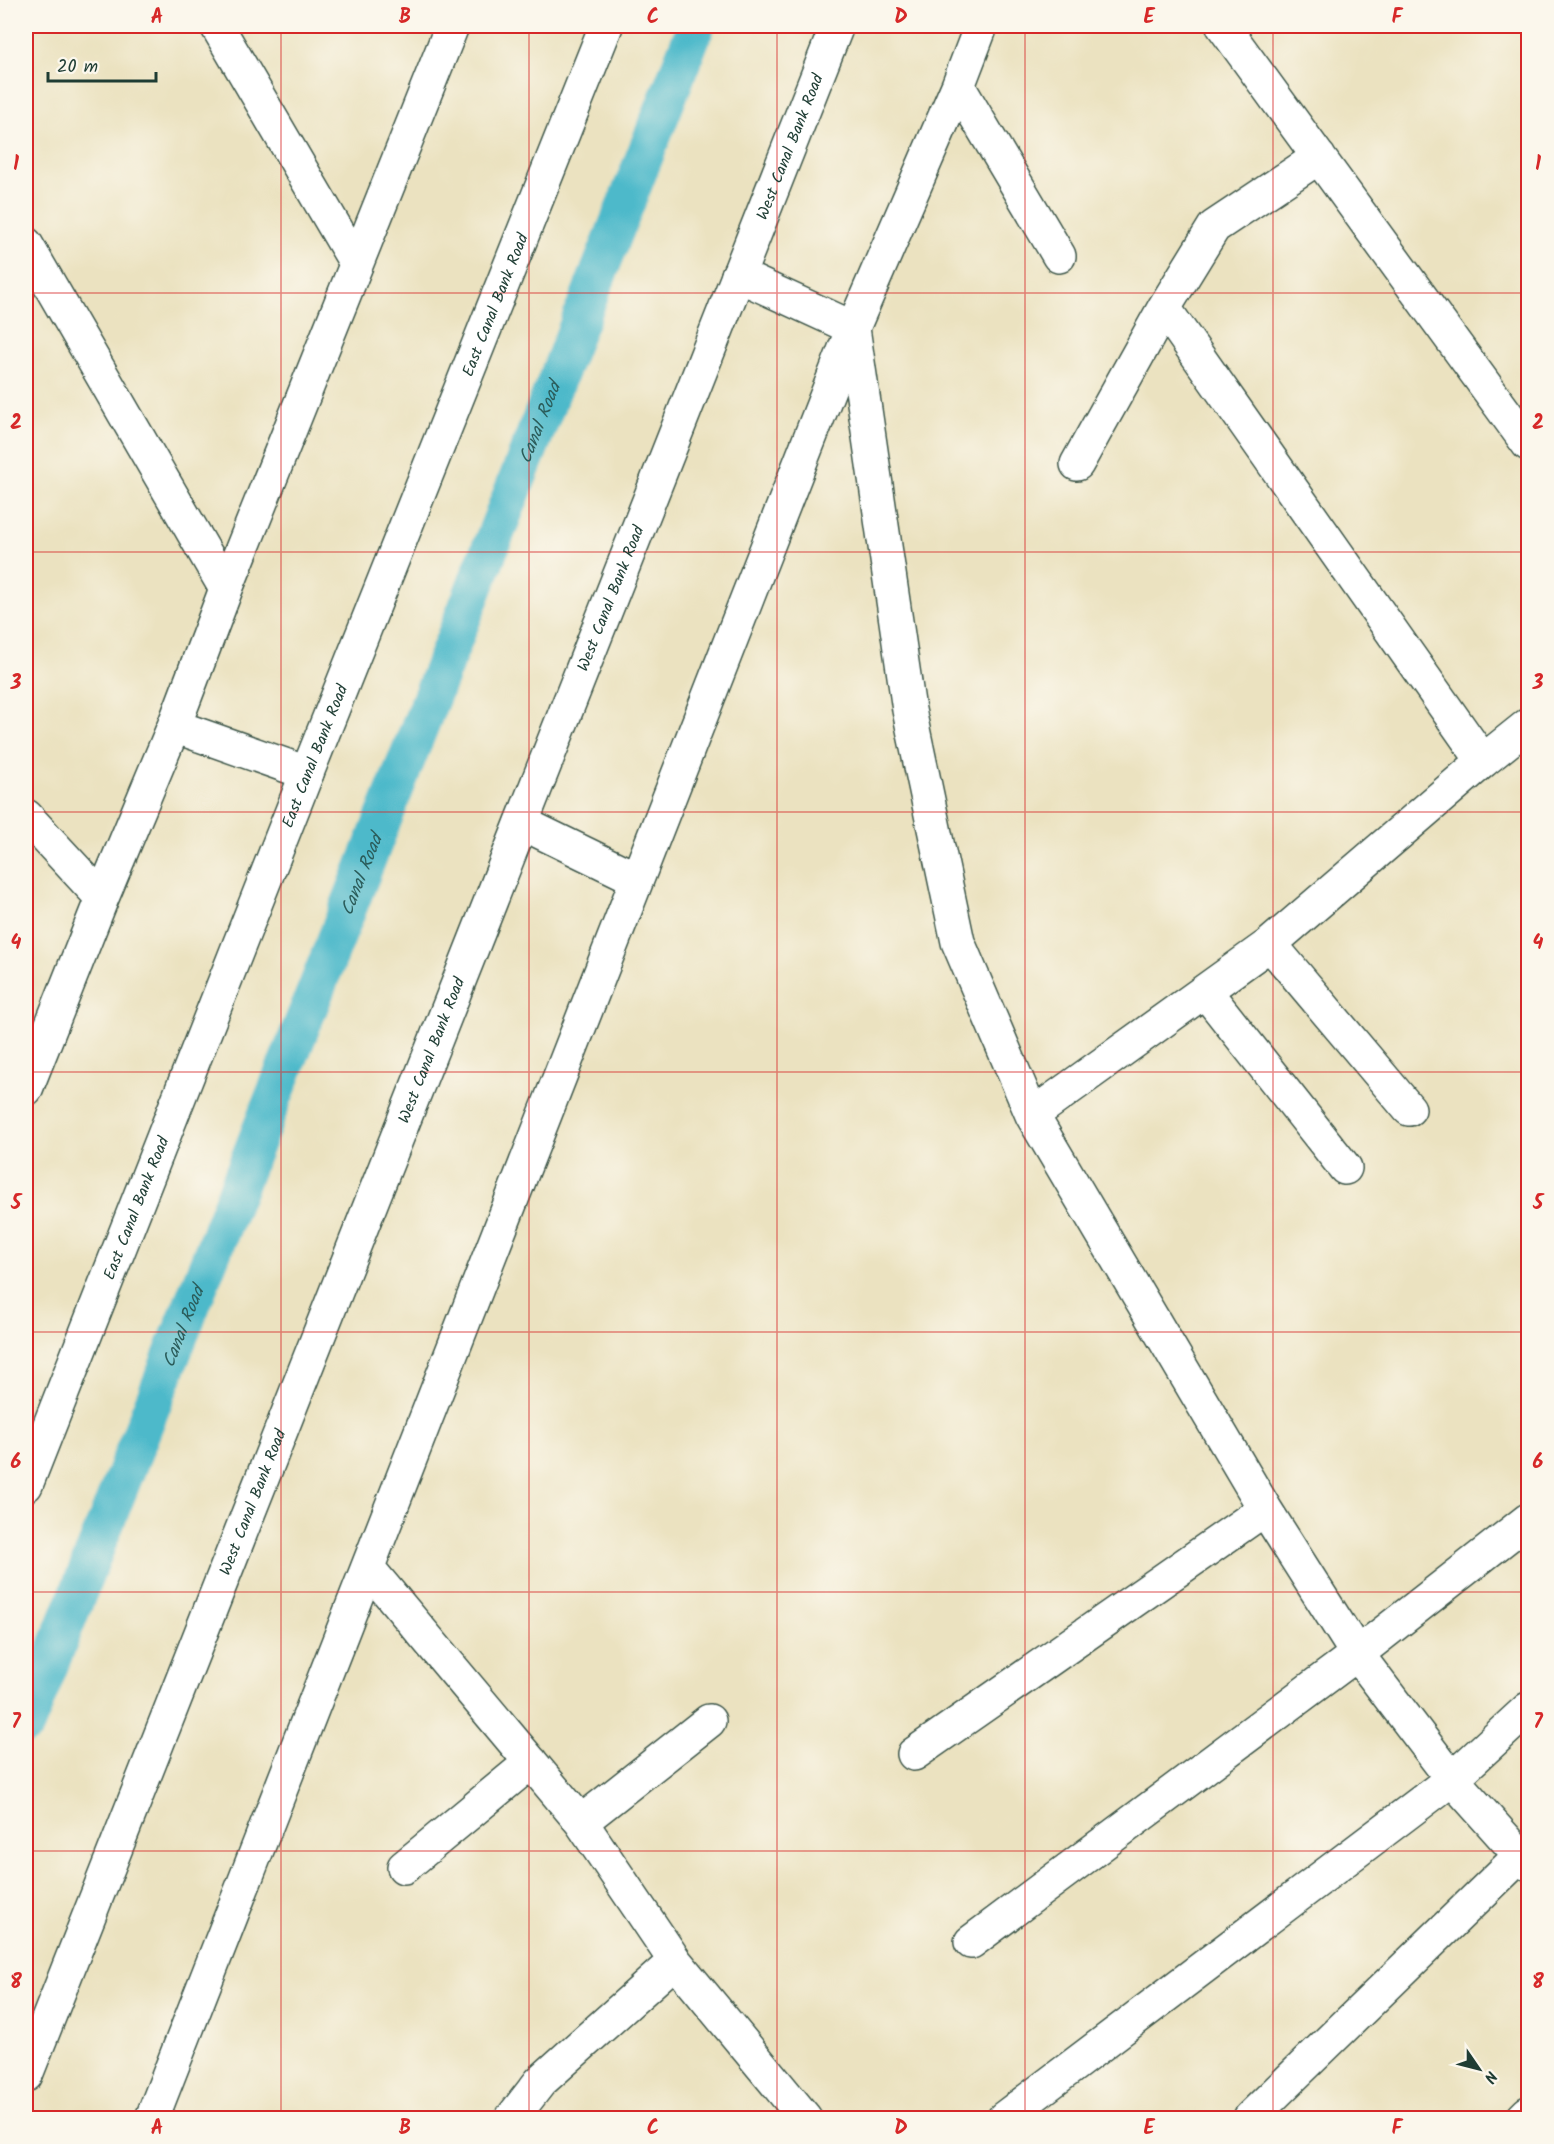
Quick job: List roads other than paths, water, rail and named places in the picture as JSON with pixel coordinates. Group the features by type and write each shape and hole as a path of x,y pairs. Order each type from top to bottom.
{"main road":[{"path":"217,26 356,263"},
{"path":"26,1089 174,726 226,589 452,26"},
{"name":"East Canal Bank Road","path":"26,1485 307,773 606,26"},
{"name":"West Canal Bank Road","path":"26,2075 357,1232 522,823 837,26"},
{"path":"152,2118 853,328 958,86 981,26"},
{"path":"1223,26 1528,444"},
{"path":"958,86 1059,256"},
{"path":"1077,464 1164,308 1214,228 1319,157"},
{"path":"29,259 226,589"},
{"path":"738,275 853,328"},
{"path":"1164,308 1483,761"},
{"path":"853,328 909,710 958,942 1032,1115 1265,1509 1357,1654 1452,1779 1524,1860 1250,2118"},
{"path":"1032,1115 1269,944 1528,725"},
{"path":"174,726 307,773"},
{"path":"26,816 102,898"},
{"path":"522,823 637,879"},
{"path":"1269,944 1409,1109"},
{"path":"1205,991 1345,1168"},
{"path":"914,1754 1265,1509"},
{"path":"971,1941 1357,1654 1528,1520"},
{"path":"368,1568 581,1822 675,1961 805,2118"},
{"path":"1004,2118 1452,1779 1528,1709"},
{"path":"581,1822 709,1721"},
{"path":"405,1867 531,1762"},
{"path":"512,2118 540,2082 675,1961"},
{"path":"1523,2118 1528,2113"}],"waterway":[{"name":"Canal Road","path":"26,1725 696,26"}]}
